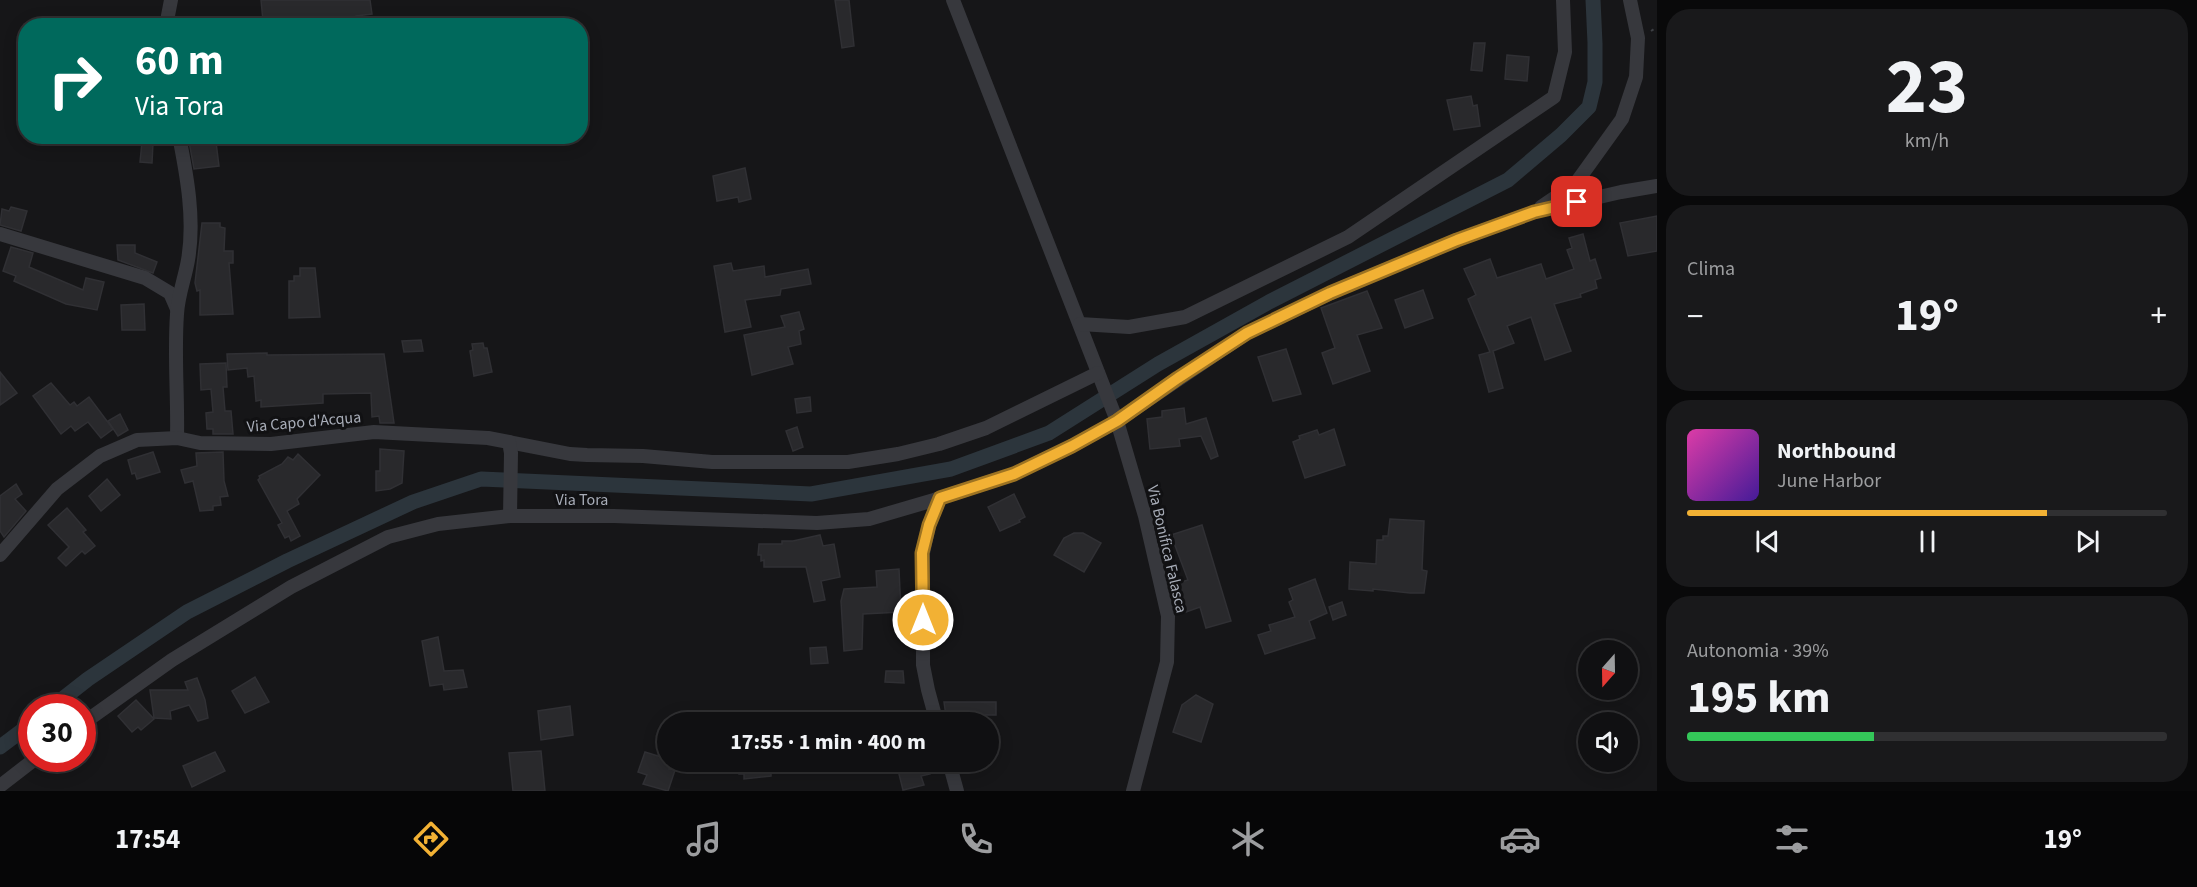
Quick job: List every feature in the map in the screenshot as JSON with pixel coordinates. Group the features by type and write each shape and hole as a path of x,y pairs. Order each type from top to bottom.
{"street":[{"path":"168,18 171,0"},
{"name":"Via Bonifica Falasca","path":"953,0 1114,415 1145,516 1168,616 1167,662 1133,791"},
{"path":"1080,324 1129,327 1185,317 1348,237 1554,97 1565,51 1563,0"},
{"path":"1534,212 1576,183 1622,120 1636,77 1638,38 1630,0"},
{"path":"177,438 175,343 177,309 188,260 190,226 185,166 181,144"},
{"path":"1534,212 1657,186"},
{"name":"Via Tora","path":"96,714 172,660 291,587 388,537 438,524 510,513 817,523 869,519 1014,474 1072,446 1114,415 1178,378 1247,333 1381,272 1457,240 1534,212"},
{"path":"0,234 145,278 170,293 177,309"},
{"name":"Via Capo d'Acqua","path":"0,555 57,489 100,456 137,440 177,438 200,443 271,444 374,432 488,438 510,448 579,455 643,456 712,462 848,462 898,454 939,444 986,428 1100,376"},
{"path":"510,448 510,513"},
{"path":"935,712 923,665 922,553 929,525 940,498"},
{"path":"0,786 18,772"},
{"path":"952,772 957,791"}],"building":[{"path":"261,0 370,0 372,14 356,16 356,18 263,18"},
{"path":"835,0 849,0 854,46 842,48"},
{"path":"1474,43 1485,43 1482,71 1471,70"},
{"path":"1507,55 1529,57 1527,81 1505,79"},
{"path":"1471,96 1473,106 1477,105 1480,126 1454,130 1447,100"},
{"path":"142,144 153,144 152,163 140,162"},
{"path":"189,144 216,144 219,166 194,169"},
{"path":"745,168 751,199 739,202 738,197 717,201 713,176"},
{"path":"11,207 27,211 21,231 0,225 2,209 9,211"},
{"path":"1657,216 1657,251 1628,256 1620,223"},
{"path":"202,223 220,223 220,227 225,228 224,251 233,251 233,263 229,263 233,314 200,315 200,290 197,291 195,283"},
{"path":"1583,234 1590,261 1595,259 1601,278 1595,280 1597,288 1580,294 1581,297 1554,304 1571,351 1545,360 1531,317 1507,326 1514,343 1493,351 1503,388 1489,392 1479,355 1490,352 1468,299 1476,295 1464,269 1490,259 1497,278 1541,264 1546,279 1574,269 1567,250 1572,248 1569,238"},
{"path":"117,245 135,245 135,253 157,262 153,273 118,260"},
{"path":"11,247 33,253 29,267 83,290 86,278 104,282 97,310 66,304 14,281 16,276 3,271"},
{"path":"731,263 733,271 764,266 765,277 808,269 811,284 781,289 780,295 745,300 751,327 725,332 714,266"},
{"path":"300,268 315,268 320,317 289,318 289,281 294,281 294,276 300,276"},
{"path":"1423,290 1433,318 1405,328 1395,300"},
{"path":"1367,291 1382,328 1357,335 1370,371 1333,384 1322,353 1335,348 1321,308"},
{"path":"144,304 145,330 122,330 121,305"},
{"path":"799,312 804,329 799,331 801,344 788,347 793,364 752,375 744,335 785,327 781,316"},
{"path":"421,340 423,351 404,352 402,341"},
{"path":"483,343 484,348 487,348 492,372 474,376 470,351 473,350 472,344"},
{"path":"1286,349 1301,394 1273,401 1258,357"},
{"path":"267,353 267,355 384,354 394,423 380,423 379,416 372,417 371,393 323,394 323,403 261,407 261,400 256,401 254,376 248,377 247,368 228,370 227,354"},
{"path":"226,363 227,387 223,387 225,411 231,411 233,434 213,434 213,429 207,429 206,413 213,412 211,389 201,390 200,364"},
{"path":"0,372 17,393 0,405"},
{"path":"51,383 70,405 74,402 77,406 89,397 113,429 101,438 88,422 75,431 71,426 61,434 33,396"},
{"path":"810,397 811,411 797,413 795,399"},
{"path":"1184,408 1186,424 1206,418 1218,456 1211,459 1201,436 1179,439 1180,446 1150,449 1147,419 1162,417 1162,411"},
{"path":"120,414 128,430 118,436 108,421"},
{"path":"797,427 803,447 793,451 786,431"},
{"path":"1334,429 1345,465 1305,478 1293,442 1300,439 1299,436 1317,430 1319,435"},
{"path":"380,449 404,451 402,483 390,489 376,491 376,471 380,471"},
{"path":"153,452 160,472 137,479 135,473 132,474 128,460"},
{"path":"223,452 224,481 228,496 220,497 221,505 213,506 213,510 200,511 193,481 185,483 181,470 197,466 196,453"},
{"path":"298,454 320,475 297,499 299,504 287,511 300,536 291,541 289,536 285,538 278,525 282,523 258,480 259,476 282,464 288,457 293,460"},
{"path":"107,479 120,495 101,511 89,496"},
{"path":"16,484 22,494 15,499 26,511 4,537 0,531 0,496"},
{"path":"1014,494 1025,517 1019,520 1020,522 1000,531 988,507"},
{"path":"67,508 86,530 83,532 95,546 85,554 82,551 66,566 58,558 69,547 48,525"},
{"path":"1390,519 1424,521 1422,570 1427,571 1424,593 1349,589 1350,562 1376,564 1377,540 1383,540 1383,536 1388,536"},
{"path":"1202,525 1231,621 1206,628 1200,607 1186,612 1178,583 1188,580 1171,535"},
{"path":"1074,533 1083,533 1101,543 1084,572 1054,555 1064,538"},
{"path":"820,535 823,546 834,544 840,577 821,581 825,600 814,602 806,567 764,567 764,560 761,561 761,555 758,555 759,544 782,544 782,541"},
{"path":"899,569 901,612 863,614 862,649 844,651 841,601 844,589 877,587 876,571"},
{"path":"1315,579 1327,613 1309,621 1315,638 1265,654 1258,635 1271,631 1269,625 1295,617 1289,602 1293,600 1289,589"},
{"path":"1342,602 1346,615 1333,620 1329,607"},
{"path":"438,637 444,671 463,670 467,687 444,690 443,684 430,686 422,641"},
{"path":"826,647 828,663 811,664 810,648"},
{"path":"886,671 903,671 904,683 885,682"},
{"path":"255,677 269,702 245,713 232,691"},
{"path":"197,678 205,700 208,718 198,721 189,705 170,711 171,719 154,718 150,690 188,690 185,682"},
{"path":"1196,695 1213,704 1201,742 1173,732 1182,705"},
{"path":"136,700 154,719 141,730 138,727 132,732 118,716"},
{"path":"944,702 996,702 996,712 945,712"},
{"path":"570,706 573,735 541,740 538,711"},
{"path":"541,751 545,791 513,791 509,753"},
{"path":"215,752 225,771 192,787 183,766"},
{"path":"645,752 657,756 657,772 674,772 668,791 643,784 647,775 638,772"},
{"path":"739,772 771,772 771,776 744,779 744,774 739,774"},
{"path":"898,772 930,772 930,774 921,776 924,785 903,790"}],"waterway":[{"path":"69,694 187,612 287,561 413,502 481,479 811,494 951,469 1049,433 1158,364 1269,302 1508,180 1561,135 1589,107 1595,82 1593,0"},
{"path":"0,747 18,734"}],"route":[{"path":"923,620 922,553 929,525 940,498 1014,474 1072,446 1117,421 1247,333 1330,293 1457,240 1534,212 1577,202"}]}
